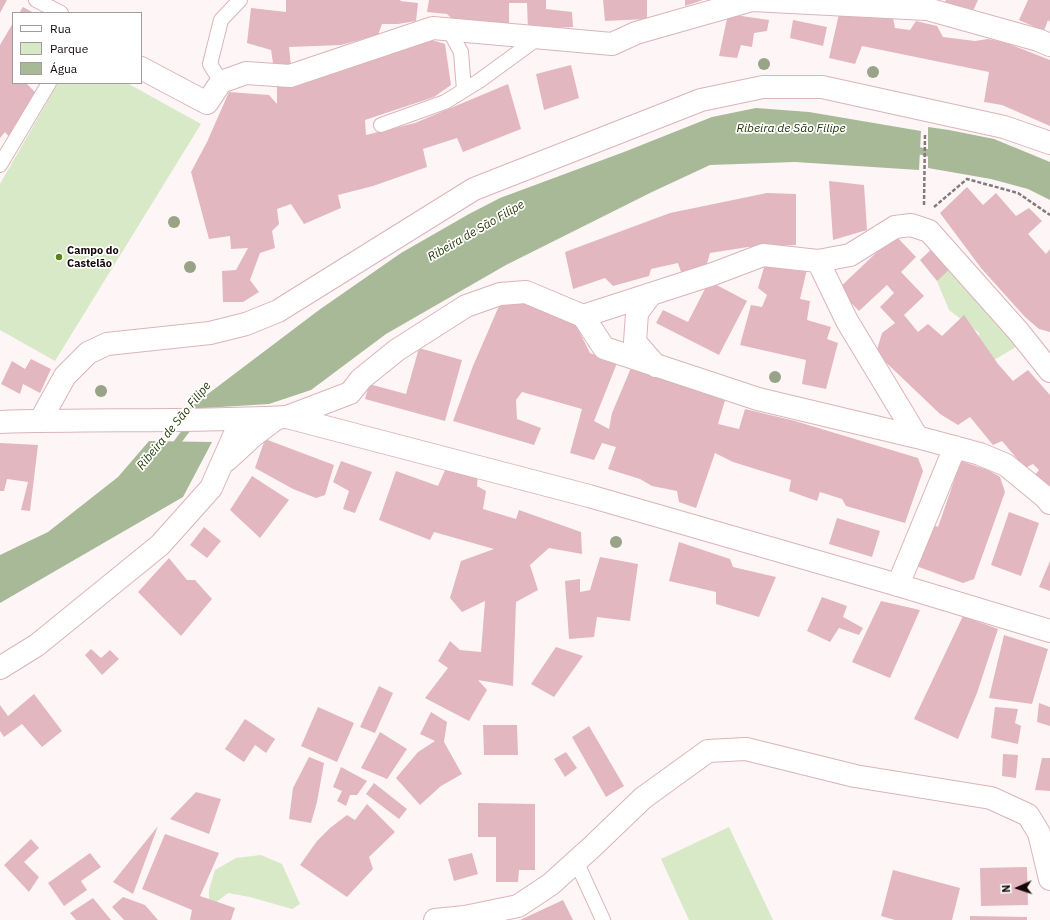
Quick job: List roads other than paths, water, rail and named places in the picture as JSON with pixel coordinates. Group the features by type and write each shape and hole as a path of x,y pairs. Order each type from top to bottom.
{"street":[{"path":"142,69 207,103 221,82 246,73 290,76 433,28 612,44 636,33 752,0 927,9 1038,40 1050,45"},
{"path":"40,421 65,376 88,353 107,344 210,333 246,324 278,311 474,189 701,100 763,87 822,87 1004,127 1050,143"},
{"path":"583,316 713,274 763,255 818,261 850,255 895,227 911,225 929,231 1018,332 1050,371"},
{"path":"818,261 847,321 917,437"},
{"path":"221,464 253,436 282,418 350,393 361,379 398,350 466,306 500,294 526,292 583,316 604,348 758,399 917,437 980,454 1006,465 1045,497 1050,503"},
{"path":"651,294 637,312 635,342 656,366"},
{"path":"0,422 148,422 282,418 589,496 1050,630"},
{"path":"0,668 37,645 160,546 211,488 241,420"},
{"path":"898,585 955,448"},
{"path":"435,920 465,919 518,906 551,884 643,798 708,751 746,749 855,776 991,798 1028,815 1039,833 1050,879"}],"lane":[{"path":"36,0 59,12"},
{"path":"221,82 210,64 215,42 221,20 240,0"},
{"path":"449,30 461,52 464,90"},
{"path":"381,125 445,102 479,81 538,38"},
{"path":"0,165 49,84"},
{"path":"576,861 603,920"}],"water":[{"path":"756,108 809,112 921,131 919,170 795,162 710,165 652,192 506,265 386,334 311,390 269,404 188,409 319,310 401,253 469,214 500,198 624,152 712,117"},
{"path":"928,127 994,139 1050,162 1050,200 1028,189 991,179 928,168"},
{"path":"149,441 212,442 183,497 0,603 0,555 48,532 118,477"}],"waterway":[{"name":"Ribeira de São Filipe","path":"912,149 937,155"},
{"name":"Ribeira de São Filipe","path":"173,448 191,424"}],"place":[{"name":"Campo do Castelão","path":"59,257"}]}
